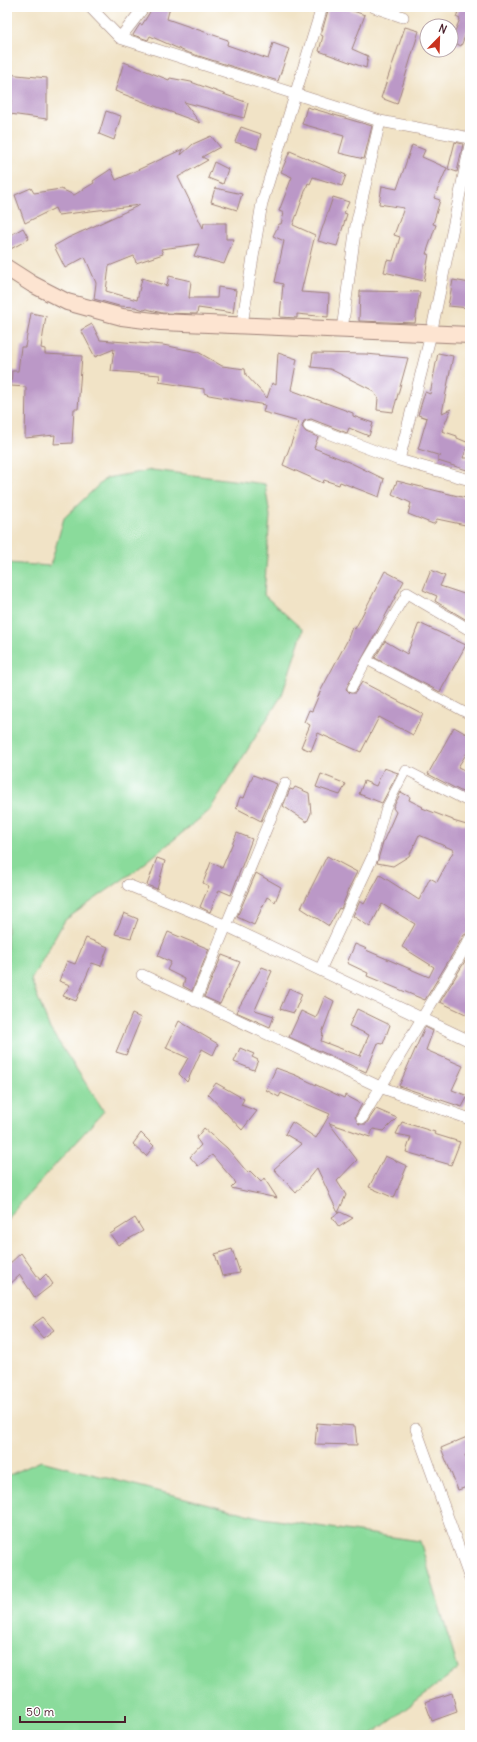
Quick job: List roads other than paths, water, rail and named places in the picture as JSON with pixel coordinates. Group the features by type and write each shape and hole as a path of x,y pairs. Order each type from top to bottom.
{"main road":[{"path":"7,268 32,284 67,302 122,317 162,322 242,324 470,335"}],"street":[{"path":"90,7 120,38 380,121 470,138"},
{"path":"120,38 144,7"},
{"path":"242,324 262,203 322,7"},
{"path":"374,7 403,17"},
{"path":"342,330 356,225 380,121"},
{"path":"399,460 431,334 470,145"},
{"path":"310,426 399,460 470,480"},
{"path":"352,688 367,660 408,593 470,630"},
{"path":"367,660 470,715"},
{"path":"320,970 372,858 386,808 406,770 470,803"},
{"path":"195,1002 285,783"},
{"path":"128,885 227,926 470,1041"},
{"path":"362,1118 470,939"},
{"path":"142,975 195,1002 380,1087 470,1119"},
{"path":"416,1429 470,1579"}]}
